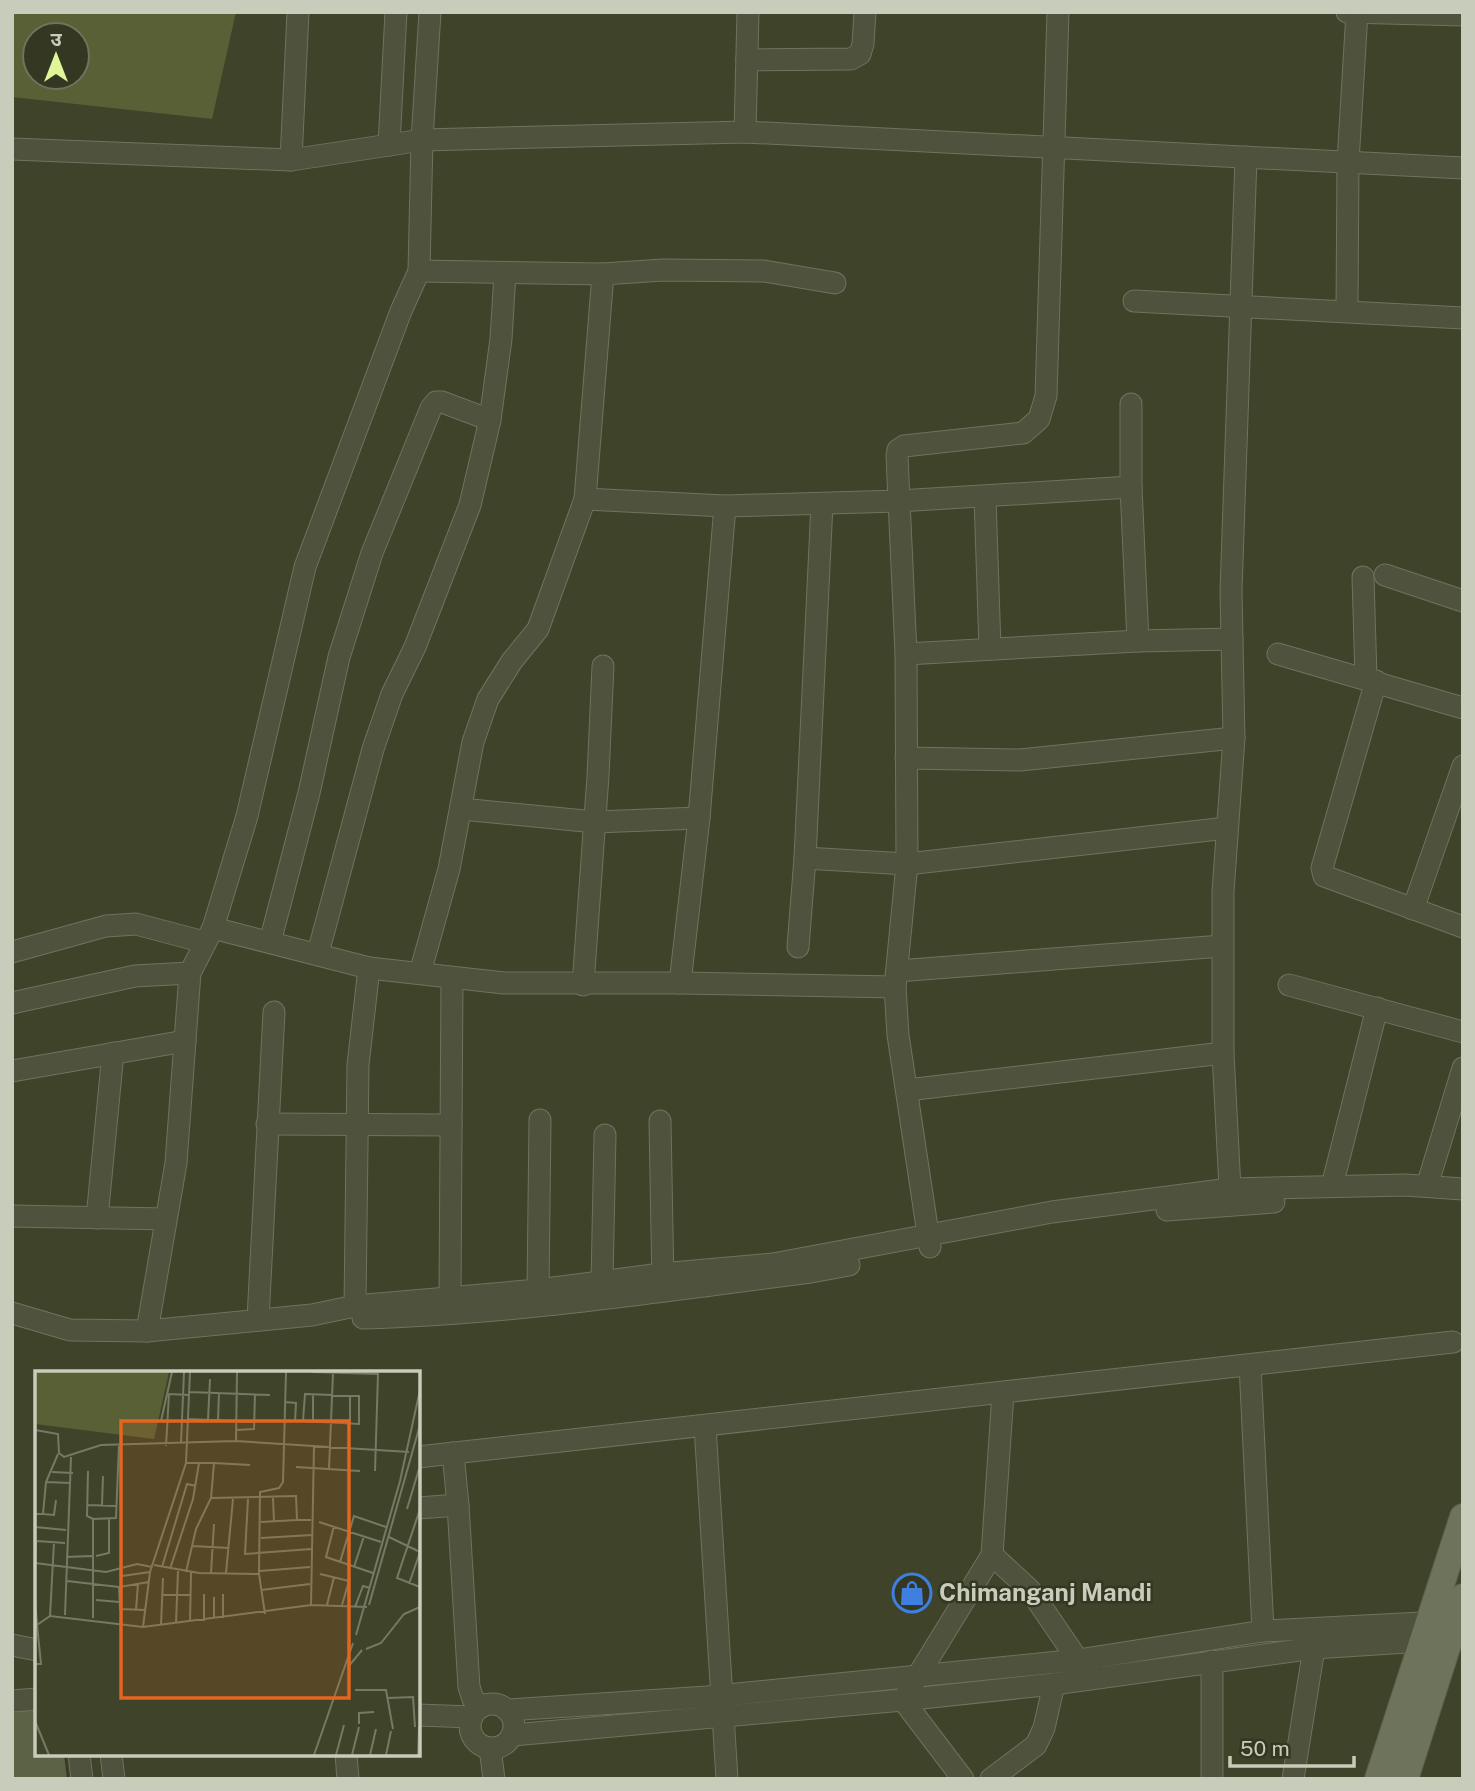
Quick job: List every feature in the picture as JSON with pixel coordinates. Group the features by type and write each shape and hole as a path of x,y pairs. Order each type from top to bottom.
{"main road":[{"path":"1405,1779 1463,1517"},
{"path":"1378,1779 1438,1632 1463,1597"}],"street":[{"path":"291,160 298,12"},
{"path":"389,145 396,12"},
{"path":"147,1331 176,1163 190,973 208,935 247,816 305,566 401,311 419,271 429,12"},
{"path":"745,132 747,12"},
{"path":"747,60 851,59 860,54 863,44 865,12"},
{"path":"929,1242 898,1035 896,979 907,864 906,654 897,456 898,450 904,446 1023,433 1039,419 1046,396 1058,12"},
{"path":"1348,12 1463,15"},
{"path":"1347,311 1349,162 1357,13"},
{"path":"12,149 291,160 422,140 745,132 1463,168"},
{"path":"1230,1189 1223,1053 1222,946 1234,738 1231,577 1246,157"},
{"path":"419,271 603,274 663,270 764,271 835,284"},
{"path":"318,953 373,749 392,694 415,648 470,505 490,420 501,339 505,273"},
{"path":"420,973 449,869 473,743 488,699 512,661 538,629 585,499 603,274"},
{"path":"1134,300 1463,318"},
{"path":"270,942 309,793 339,657 372,553 431,408 436,402 442,402 490,420"},
{"path":"1131,404 1131,487 1138,641"},
{"path":"585,499 725,506 822,504 1131,487"},
{"path":"985,497 990,649"},
{"path":"799,947 822,504"},
{"path":"680,983 699,818 725,506"},
{"path":"1385,575 1463,601"},
{"path":"1363,577 1371,679 1322,868 1324,876 1463,926"},
{"path":"906,654 1138,641 1232,639"},
{"path":"1278,654 1463,708"},
{"path":"583,985 603,666"},
{"path":"906,758 1020,760 1234,738"},
{"path":"1413,909 1456,805 1463,766"},
{"path":"461,809 595,822 699,818"},
{"path":"805,858 907,864 1227,828"},
{"path":"12,952 106,926 136,924 270,942 369,968 505,984 583,985 896,979 1222,946"},
{"path":"355,1306 358,1065 369,968"},
{"path":"12,1003 135,976 190,973"},
{"path":"450,1298 452,978"},
{"path":"1289,985 1463,1032"},
{"path":"1332,1186 1377,1008"},
{"path":"258,1319 274,1012"},
{"path":"12,1071 185,1041"},
{"path":"97,1218 113,1053"},
{"path":"907,1090 1223,1053"},
{"path":"1427,1186 1463,1068"},
{"path":"538,1290 540,1120"},
{"path":"660,1121 662,1282"},
{"path":"267,1124 451,1125"},
{"path":"602,1282 605,1135"},
{"path":"929,1242 1052,1212 1230,1189 1332,1186 1427,1186 1463,1189"},
{"path":"312,1315 351,1319 439,1316 774,1264 1138,1213 1254,1203 1463,1199"},
{"path":"12,1216 166,1219"},
{"path":"12,1313 71,1330 147,1331 312,1315 355,1306 602,1282 662,1282"},
{"path":"420,1457 1453,1342"},
{"path":"1250,1365 1264,1631"},
{"path":"903,1700 992,1555 1003,1393"},
{"path":"705,1426 727,1779"},
{"path":"453,1453 469,1687 477,1712 471,1731 473,1737 491,1748 504,1745 513,1735 514,1721 507,1710"},
{"path":"420,1508 458,1505"},
{"path":"992,1555 1030,1590 1090,1678"},
{"path":"513,1735 918,1676 1078,1660 1264,1631 1438,1632"},
{"path":"420,1714 477,1712 494,1704 507,1710 903,1700 1054,1684 1438,1632"},
{"path":"12,1645 35,1650"},
{"path":"1293,1779 1314,1648"},
{"path":"1212,1661 1212,1779"},
{"path":"991,1779 1036,1745 1044,1728 1054,1684"},
{"path":"12,1701 35,1699"},
{"path":"903,1700 963,1779"},
{"path":"491,1748 494,1779"},
{"path":"79,1756 82,1779"},
{"path":"111,1756 114,1779"},
{"path":"346,1756 348,1779"}],"shaded area":[{"path":"12,12 236,12 212,119 12,97"}],"building":[{"path":"35,1707 35,1756 65,1756 68,1779 12,1779 12,1710"}],"place":[{"name":"Chimanganj Mandi","path":"912,1593"}]}
